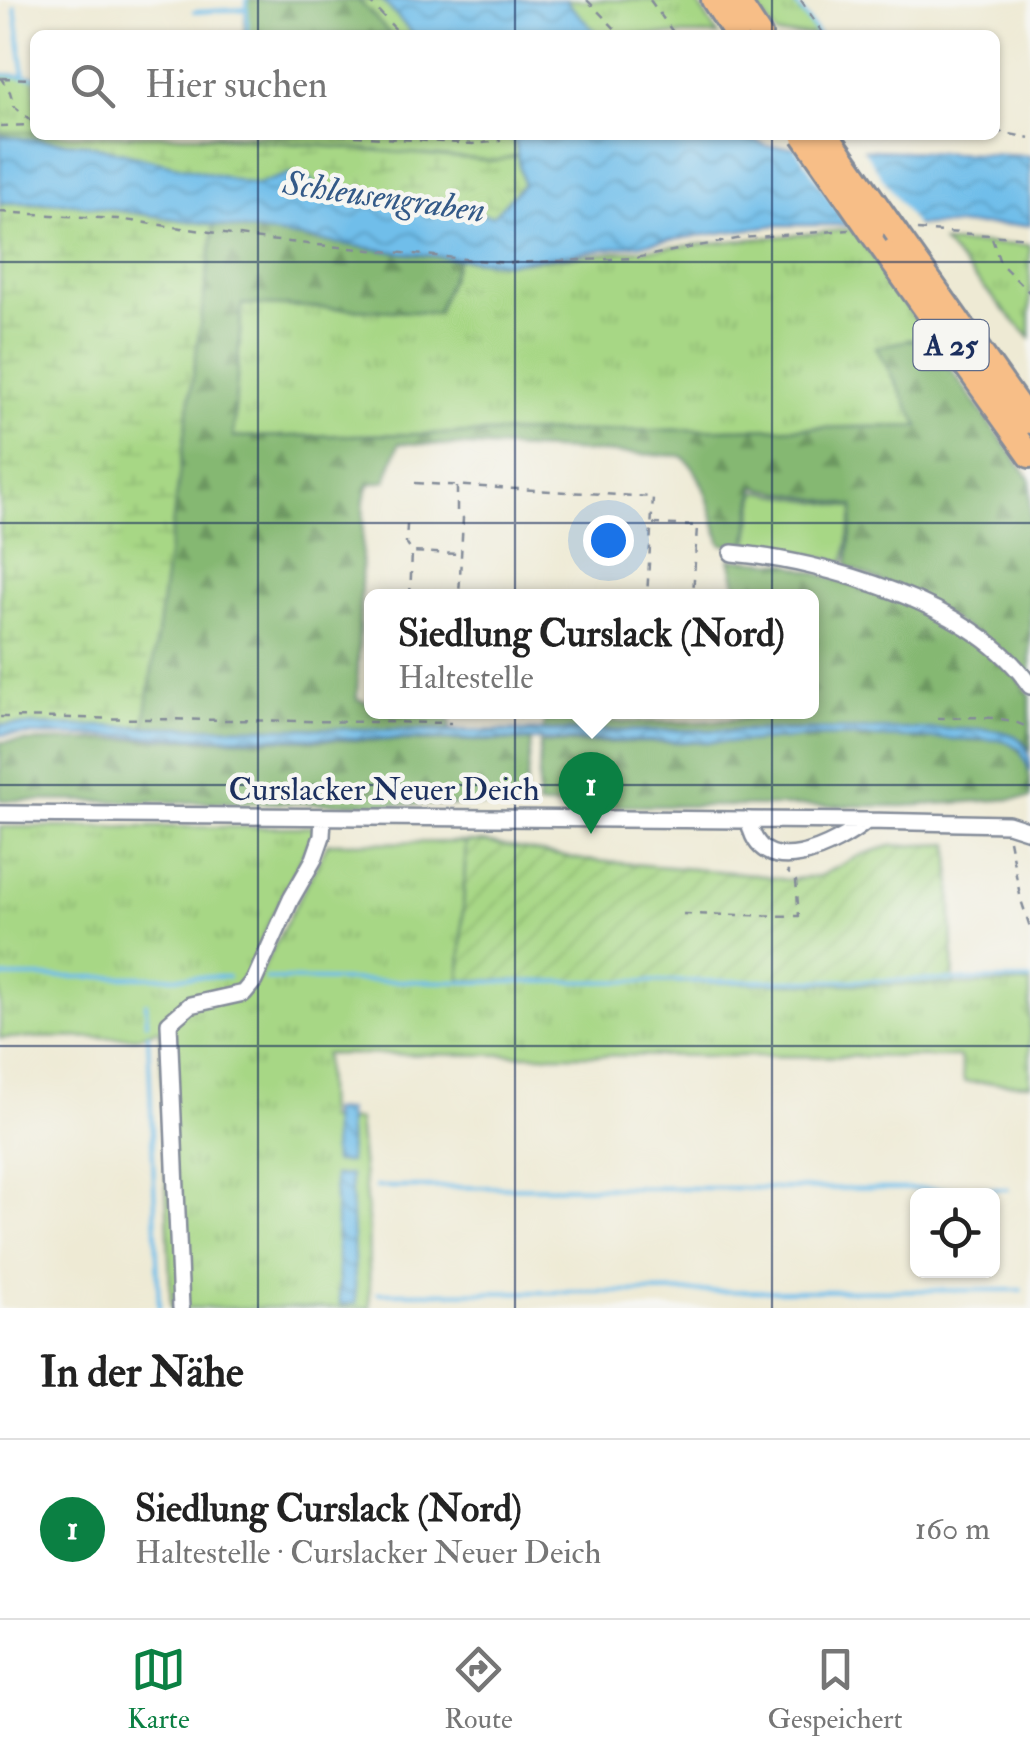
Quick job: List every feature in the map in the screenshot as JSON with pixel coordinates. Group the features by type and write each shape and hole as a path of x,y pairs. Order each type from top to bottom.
{"highway":[{"path":"713,0 733,30"},
{"path":"737,0 757,30"},
{"name":"A 25","path":"806,140 1030,456"},
{"name":"A 25","path":"832,140 1030,422"}],"street":[{"path":"732,553 822,567 912,600 998,650 1030,686"},
{"name":"Curslacker Neuer Deich","path":"0,814 868,821 1008,824 1030,830"},
{"name":"Curslacker Neuer Deich","path":"1008,824 1030,816"},
{"path":"182,1308 170,1023 190,1005 244,992 254,980 314,859 322,836 323,817"},
{"path":"748,820 753,836 765,848 800,856 828,847 868,821"}],"path":[{"path":"368,0 395,30"},
{"path":"587,0 616,30"},
{"path":"650,0 671,30"},
{"path":"801,0 821,30"},
{"path":"30,79 0,78 14,106 30,120"},
{"path":"0,126 30,124"},
{"path":"1000,133 1030,138"},
{"path":"413,140 473,144 499,140"},
{"path":"0,212 118,220 267,240 507,263 634,258 742,238 869,232"},
{"path":"900,232 1030,238"},
{"path":"991,237 1000,263 1030,293"},
{"path":"415,484 653,497 647,589"},
{"path":"457,486 457,511 462,518 459,589"},
{"path":"652,524 697,526 693,589"},
{"path":"407,526 406,543 412,552 410,589"},
{"path":"412,552 460,554"},
{"path":"0,717 451,723"},
{"path":"937,718 984,718 1020,723 1030,729"},
{"path":"1008,824 1015,873 1030,927"},
{"path":"683,914 799,916 796,881 787,871"}],"green space":[{"path":"247,0 358,0 386,30 244,30"},
{"path":"358,0 382,0 409,30 386,30"},
{"path":"565,0 696,0 715,30 593,30"},
{"path":"751,0 793,0 814,30 773,30"},
{"path":"0,74 30,76 30,132 0,133"},
{"path":"30,132 30,139 0,136"},
{"path":"43,140 254,140 496,161 518,155 523,184 493,216 419,204 329,198 289,174 256,185 86,144"},
{"path":"254,140 512,140 518,155 496,161"},
{"path":"62,202 214,224 144,727 0,725 0,203"},
{"path":"214,224 458,259 437,313 242,304 233,437 919,426 876,347 927,336 1030,479 1030,677 992,645 944,614 847,567 854,506 755,487 746,548 721,544 702,484 682,456 399,443 386,481 369,484 364,499 357,699 364,702 364,719 446,719 450,721 450,730 144,727"},
{"path":"854,229 927,336 877,348 920,426 233,437 242,304 436,313 458,259 507,263"},
{"path":"943,243 1030,245 1030,338"},
{"path":"757,491 854,508 844,562 748,544"},
{"path":"730,559 785,563 916,606 986,647 1020,680 1030,696 1030,750 1015,736 983,729 542,731 545,720 819,719 819,589 737,589"},
{"path":"823,736 1002,740 1023,756 1029,771 1030,798 904,806 538,806 540,743 743,742"},
{"path":"531,741 524,806 0,800 0,742"},
{"path":"0,827 317,827 269,923 245,982 255,983 328,843 466,842 460,980 1030,983 1030,1084 964,1082 960,1057 325,1054 327,1119 358,1120 368,1220 370,1308 171,1308 160,1029 137,1037 0,1038"},
{"path":"466,842 584,860 786,880 819,876 890,846 950,844 954,985 460,980"}],"water":[{"path":"382,0 565,0 593,30 409,30"},
{"path":"0,136 86,144 256,185 289,174 306,176 329,198 419,204 493,216 523,184 512,140 754,140 767,146 1030,156 1030,225 776,225 507,263 402,253 62,202 0,203"},
{"path":"0,725 542,731 983,729 1004,732 1024,743 1030,771 1020,749 1003,740 823,736 743,742 0,735"},
{"path":"347,1110 349,1162 333,1162 331,1111"},
{"path":"350,1175 356,1303 340,1304 334,1176"}],"pier":[{"path":"791,142 860,145 918,229 851,230"}],"waterway":[{"path":"247,0 247,30"},
{"path":"793,0 814,30"},
{"path":"15,7 24,76"},
{"path":"194,12 247,9"},
{"path":"0,75 30,77"},
{"path":"0,977 228,977"},
{"path":"266,979 1030,980"},
{"path":"146,1003 147,1023"},
{"path":"148,1034 159,1308"},
{"path":"376,1187 1008,1189"},
{"path":"378,1293 1021,1290"}],"place":[{"name":"Siedlung Curslack (Nord)","path":"591,834"}],"water label":[{"name":"Schleusengraben","path":"384,197"}]}
